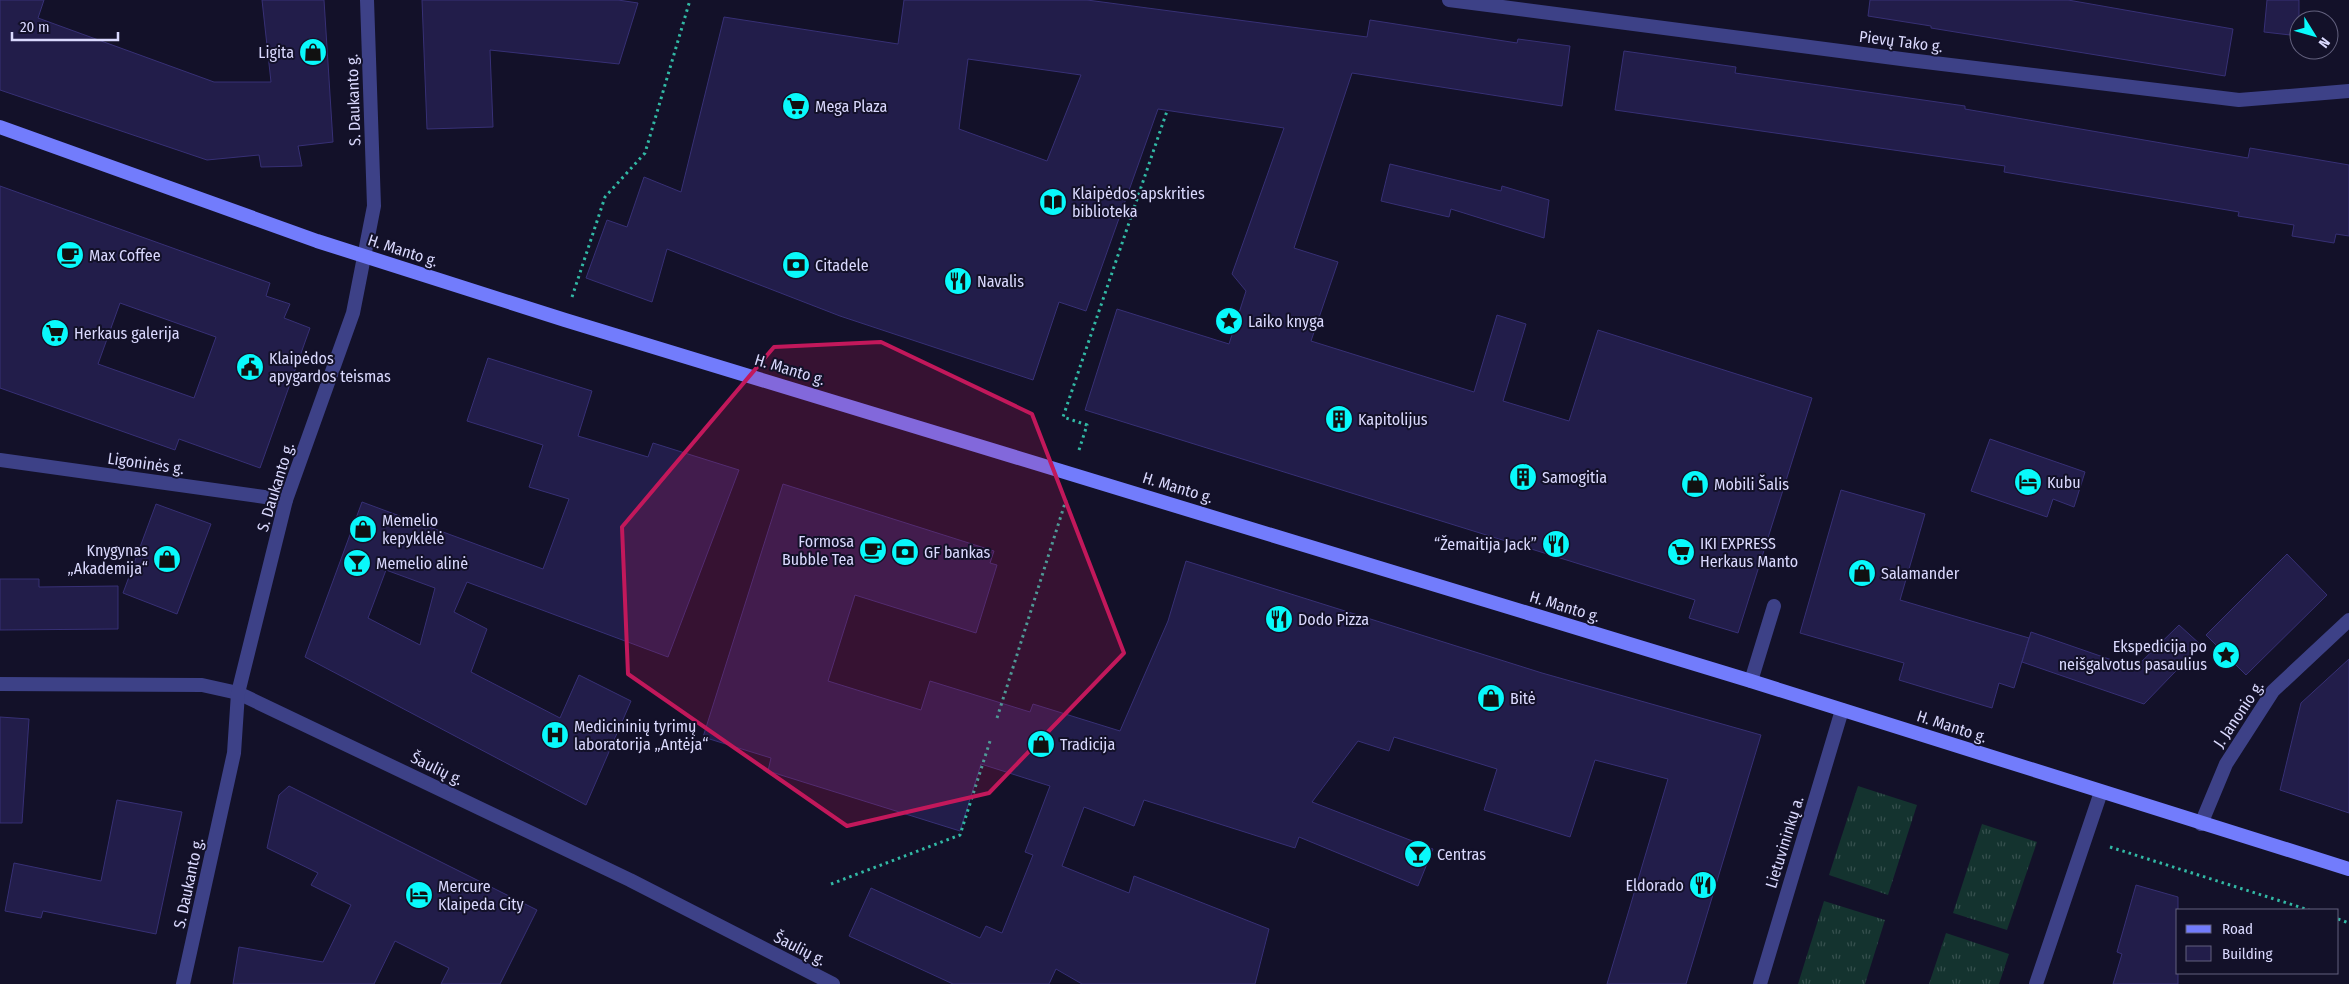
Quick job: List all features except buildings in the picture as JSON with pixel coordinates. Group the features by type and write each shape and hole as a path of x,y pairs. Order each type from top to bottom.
{"main road":[{"name":"H. Manto g.","path":"0,127 364,256 565,320 1751,681 2349,869"}],"street":[{"name":"S. Daukanto g.","path":"183,984 234,753 238,693 286,500 352,313 374,206 367,0"},
{"name":"Pievų Tako g.","path":"1449,0 2239,100 2349,91"},
{"name":"Ligoninės g.","path":"0,460 286,500"},
{"path":"1751,681 1774,606"},
{"name":"J. Janonio g.","path":"2201,824 2226,764 2273,692 2349,620"},
{"name":"Šaulių g.","path":"0,684 202,685 238,693 630,880 833,984"},
{"name":"Lietuvininkų a.","path":"1760,984 1842,710"},
{"path":"2036,984 2101,792"}],"path":[{"path":"565,320 605,197 645,153 690,0"},
{"path":"997,718 1062,514 1087,425 1063,417 1167,111"},
{"path":"832,884 960,835 991,738"},
{"path":"2085,840 2306,909"}],"highlighted area":[{"path":"881,342 1032,414 1124,653 989,793 847,826 628,674 622,527 774,347"}],"green space":[{"path":"1858,786 1917,805 1888,895 1829,875"},
{"path":"1982,824 2037,842 2007,930 1953,913"},
{"path":"1824,901 1885,920 1865,984 1798,984"},
{"path":"1946,933 2009,954 1999,984 1929,984"}],"place":[{"name":"Ligita","path":"313,52"},
{"name":"Mega Plaza","path":"796,106"},
{"name":"Klaipėdos apskrities biblioteka","path":"1053,202"},
{"name":"Max Coffee","path":"70,255"},
{"name":"Citadele","path":"796,265"},
{"name":"Navalis","path":"958,281"},
{"name":"Laiko knyga","path":"1229,321"},
{"name":"Herkaus galerija","path":"55,333"},
{"name":"Klaipėdos apygardos teismas","path":"250,367"},
{"name":"Kapitolijus","path":"1339,419"},
{"name":"Samogitia","path":"1523,477"},
{"name":"Kubu","path":"2028,482"},
{"name":"Mobili Šalis","path":"1695,484"},
{"name":"Memelio kepyklėlė","path":"363,529"},
{"name":"“Žemaitija Jack”","path":"1556,544"},
{"name":"Formosa Bubble Tea","path":"873,550"},
{"name":"GF bankas","path":"905,552"},
{"name":"IKI EXPRESS Herkaus Manto","path":"1681,552"},
{"name":"Knygynas „Akademija“","path":"167,559"},
{"name":"Memelio alinė","path":"357,563"},
{"name":"Salamander","path":"1862,573"},
{"name":"Dodo Pizza","path":"1279,619"},
{"name":"Ekspedicija po neišgalvotus pasaulius","path":"2226,655"},
{"name":"Bitė","path":"1491,698"},
{"name":"Medicininių tyrimų laboratorija „Antėja“","path":"555,735"},
{"name":"Tradicija","path":"1041,744"},
{"name":"Centras","path":"1418,854"},
{"name":"Eldorado","path":"1703,885"},
{"name":"Mercure Klaipeda City","path":"419,895"}]}
